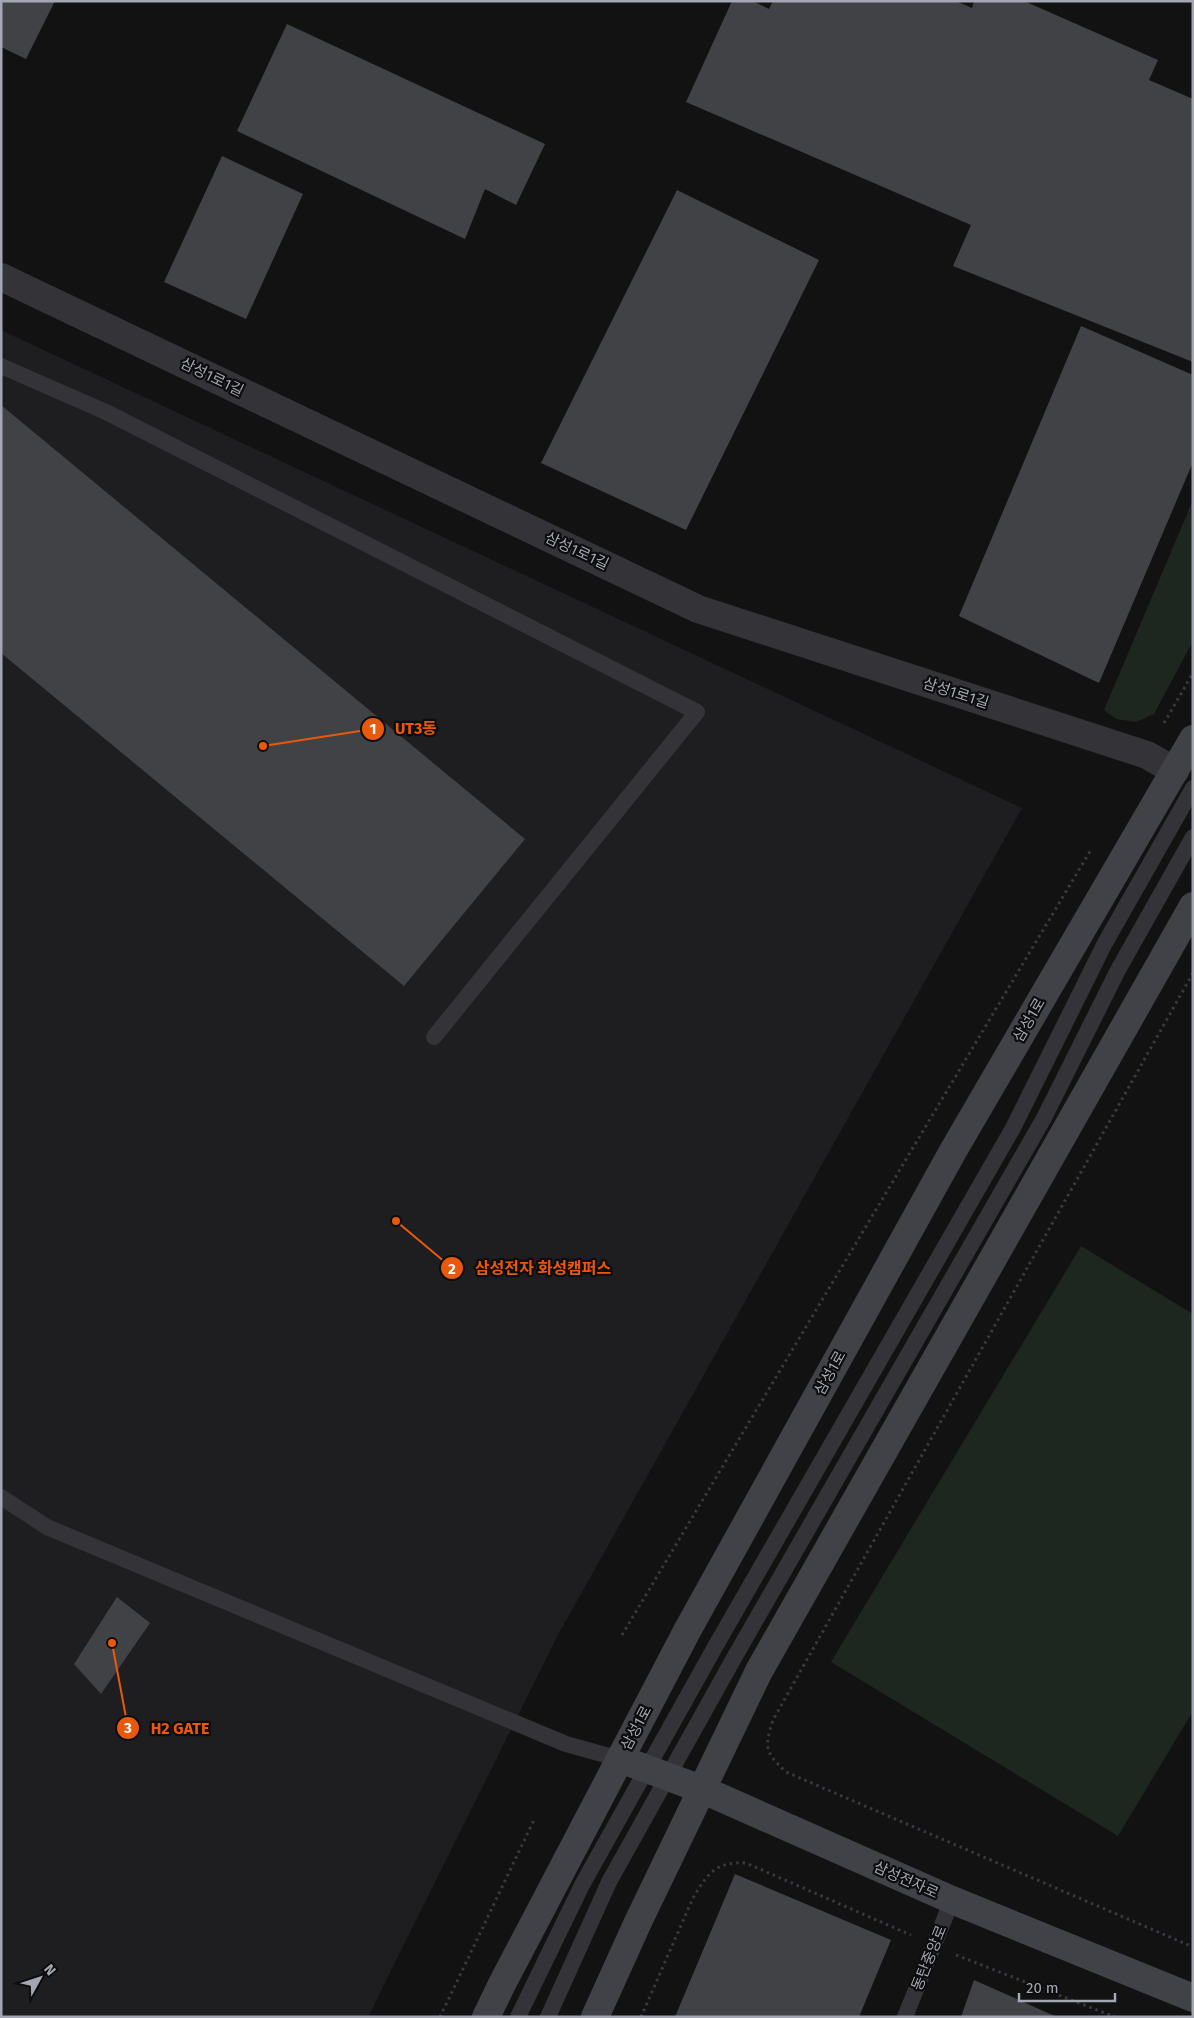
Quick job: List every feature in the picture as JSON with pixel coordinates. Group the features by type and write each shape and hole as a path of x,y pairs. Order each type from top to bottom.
{"street":[{"name":"삼성1로1길","path":"1,277 698,609 1147,755 1184,779"},
{"name":"삼성1로","path":"486,2017 687,1631 953,1150 1184,779 1193,739"},
{"path":"595,2017 701,1789 759,1671 1193,906"},
{"name":"삼성전자로","path":"620,1759 701,1789 952,1900 1193,1998"}],"lane":[{"path":"1,366 106,412 697,712 434,1037"},
{"path":"548,2017 715,1647 1014,1128 1184,779"},
{"path":"518,2017 582,1885 658,1773 1044,1118 1118,970 1193,837"},
{"path":"1,1497 56,1531 566,1744 620,1759"},
{"name":"동탄중앙로","path":"905,2017 952,1900"}],"path":[{"path":"1147,755 1193,673"},
{"path":"622,1635 1096,840"},
{"path":"1193,973 774,1720 767,1739 770,1756 786,1772 1193,1947"},
{"path":"440,2017 534,1820"},
{"path":"642,2017 693,1898 704,1880 717,1868 731,1862 746,1863"}],"shaded area":[{"path":"1,330 1022,808 559,1633 368,2017 1,2017"},
{"path":"1193,500 1193,641 1154,714 1136,722 1116,719 1104,710"},
{"path":"1081,1246 1193,1314 1193,1711 1118,1836 831,1662"}],"building":[{"path":"1,1 55,1 26,59 1,47"},
{"path":"732,1 753,1 769,9 773,1 956,1 972,8 974,1 1024,1 1158,60 1149,80 1193,99 1193,362 953,266 971,225 686,102"},
{"path":"287,24 545,144 516,205 485,189 465,239 237,131"},
{"path":"222,156 303,194 246,319 164,282"},
{"path":"677,190 819,260 686,530 541,463"},
{"path":"1081,326 1193,375 1193,462 1099,683 959,616"},
{"path":"1,405 525,839 404,986 1,653"},
{"path":"117,1597 150,1623 101,1694 74,1664"},
{"path":"735,1874 891,1940 859,2017 675,2017"},
{"path":"974,1980 1057,2017 961,2017"}],"place":[{"name":"UT3동","path":"263,746"},
{"name":"삼성전자 화성캠퍼스","path":"396,1221"},
{"name":"H2 GATE","path":"112,1643"}]}
